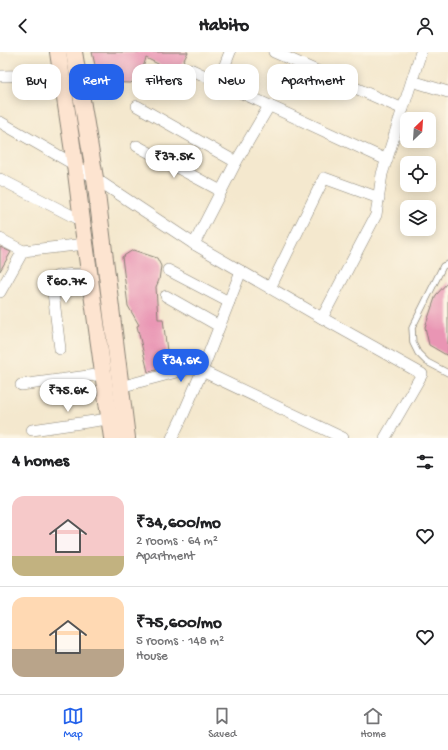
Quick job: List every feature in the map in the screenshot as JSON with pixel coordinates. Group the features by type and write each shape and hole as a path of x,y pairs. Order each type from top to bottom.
{"street":[{"path":"58,52 75,165 108,419 112,438"},
{"path":"74,52 95,178 127,438"},
{"path":"225,64 230,52"},
{"path":"274,52 403,109"},
{"path":"322,318 376,215 382,174 421,52"},
{"path":"0,76 62,75"},
{"path":"412,81 448,92"},
{"path":"256,100 387,160"},
{"path":"137,106 236,162"},
{"path":"194,244 236,162 269,106"},
{"path":"0,122 75,165 194,244 422,374 385,438"},
{"path":"136,146 221,191"},
{"path":"270,288 324,178 379,198"},
{"path":"0,179 82,222"},
{"path":"0,239 23,252 85,244"},
{"path":"0,292 23,252"},
{"path":"168,270 229,302"},
{"path":"172,438 202,371 241,271"},
{"path":"60,349 52,281 58,275 89,274"},
{"path":"166,296 219,326"},
{"path":"120,387 195,368 343,438"},
{"path":"21,385 103,374"},
{"path":"32,430 108,419"}],"lane":[{"path":"448,264 443,266 412,328 413,343 418,354 427,362 448,373"}],"building":[{"path":"92,52 188,52 181,64 158,64 146,58 144,64 132,64 131,83 124,83 124,64 95,64"},
{"path":"0,247 11,252 0,271"},
{"path":"133,250 157,258 161,266 159,280 156,287 158,319 163,319 168,359 171,366 148,372 137,326 139,325 128,306 122,257"},
{"path":"448,282 448,356 429,345 425,327 436,295"}]}
